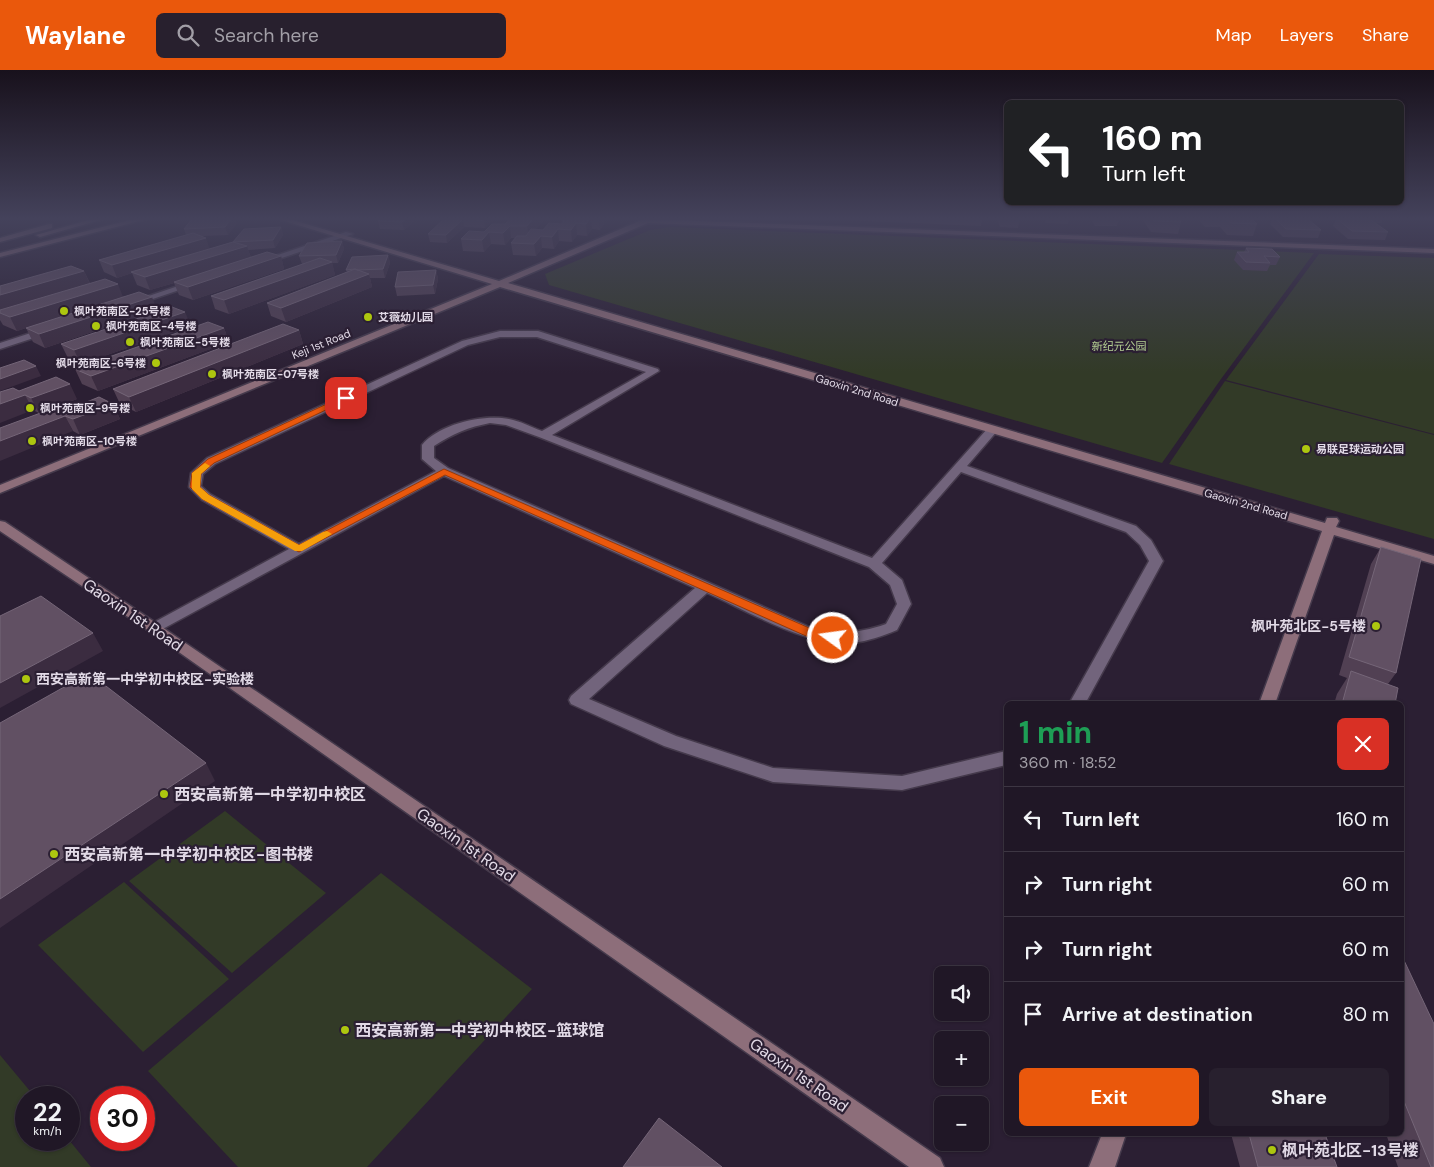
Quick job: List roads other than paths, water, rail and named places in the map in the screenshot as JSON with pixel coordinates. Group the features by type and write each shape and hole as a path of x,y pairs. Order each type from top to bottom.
{"street":[{"name":"Gaoxin 2nd Road","path":"464,270 1330,525 1434,560"},
{"name":"Keji 1st Road","path":"0,489 532,270"},
{"path":"123,306 208,279"},
{"name":"Gaoxin 2nd Road","path":"504,282 992,430 1330,525 1434,550"},
{"path":"0,346 57,328"},
{"path":"299,549 206,497 195,487 197,473 211,461 465,343 500,334 538,334 654,371 543,435"},
{"path":"490,420 508,422 874,564 897,583 904,604 892,627 863,638 833,638 810,633 444,471 428,459 428,445 448,431 469,423 490,420"},
{"path":"874,564 992,430"},
{"path":"958,467 1131,529 1146,543 1156,561 1079,701"},
{"path":"154,628 444,471"},
{"name":"Gaoxin 1st Road","path":"0,525 154,628 931,1167"},
{"path":"1268,701 1330,525"},
{"path":"705,587 577,700 670,741 773,775 902,783 1004,758"},
{"path":"1102,1167 1113,1136"}],"place":[{"name":"枫叶苑南区-25号楼","path":"64,311"},
{"name":"艾薇幼儿园","path":"368,317"},
{"name":"枫叶苑南区-4号楼","path":"96,326"},
{"name":"枫叶苑南区-5号楼","path":"130,342"},
{"name":"枫叶苑南区-6号楼","path":"156,363"},
{"name":"枫叶苑南区-07号楼","path":"212,374"},
{"name":"枫叶苑南区-9号楼","path":"30,408"},
{"name":"枫叶苑南区-10号楼","path":"32,441"},
{"name":"易联足球运动公园","path":"1306,449"},
{"name":"枫叶苑北区-5号楼","path":"1376,626"},
{"name":"西安高新第一中学初中校区-实验楼","path":"26,679"},
{"name":"西安高新第一中学初中校区","path":"164,794"},
{"name":"西安高新第一中学初中校区-图书楼","path":"54,854"},
{"name":"西安高新第一中学初中校区-篮球馆","path":"345,1030"},
{"name":"枫叶苑北区-13号楼","path":"1272,1150"}],"park label":[{"name":"新纪元公园","path":"1119,346"}]}
